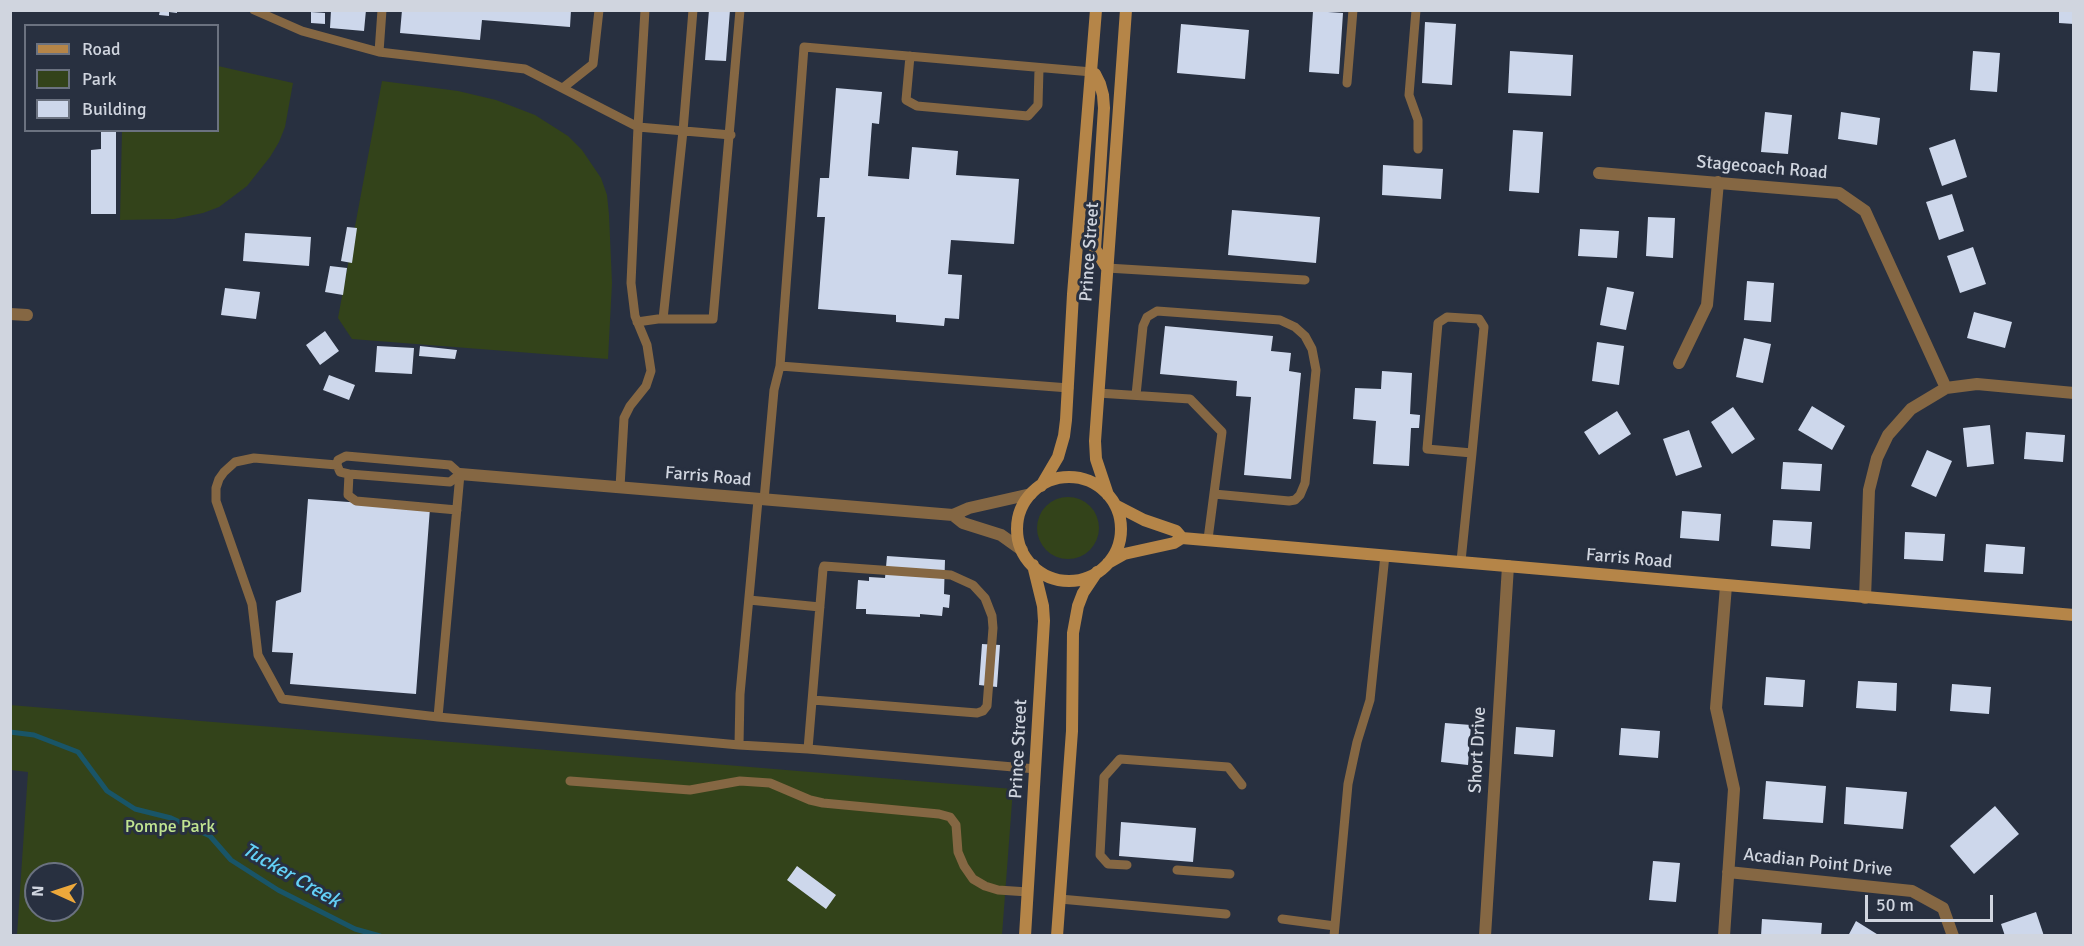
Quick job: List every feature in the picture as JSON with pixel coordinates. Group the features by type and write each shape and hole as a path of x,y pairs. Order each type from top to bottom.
{"main road":[{"name":"Prince Street","path":"1041,486 1058,457 1064,436 1096,10"},
{"name":"Prince Street","path":"1111,500 1096,459 1098,393 1126,10"},
{"path":"1092,72 1100,84 1104,108 1095,249 1107,268"},
{"path":"1073,477 1093,483 1111,500 1120,519 1120,537 1114,555 1097,572 1084,579 1065,581 1045,575 1033,565 1022,550 1018,535 1019,517 1031,494 1041,486 1053,480 1073,477"},
{"name":"Farris Road","path":"1111,500 1144,520 1176,531 1182,538"},
{"name":"Farris Road","path":"1108,563 1124,554 1174,543 1182,538 1208,539 2073,615"},
{"name":"Prince Street","path":"1025,936 1044,621 1042,598 1033,565"},
{"path":"1058,936 1072,731 1073,633 1080,599 1097,572"}],"street":[{"name":"Stagecoach Road","path":"1599,173 1839,193 1865,211 1946,388"},
{"path":"1679,363 1707,304 1718,183"},
{"path":"10,314 27,315"},
{"path":"1864,597 1869,490 1877,459 1888,435 1911,409 1946,388 1977,384 2073,393"},
{"name":"Farris Road","path":"460,474 953,515 969,508 1031,494"},
{"name":"Farris Road","path":"953,515 963,523 1000,535 1022,550"},
{"name":"Short Drive","path":"1485,936 1508,566"},
{"path":"1724,936 1734,789 1716,708 1726,586"},
{"name":"Acadian Point Drive","path":"1728,872 1912,891 1943,909 1953,936"}],"lane":[{"path":"254,10 311,34 379,52 525,69 638,127 730,135"},
{"path":"379,52 382,10"},
{"path":"564,87 593,64 599,10"},
{"path":"620,488 624,418 630,405 646,386 651,371 647,345 637,322 631,283 645,10"},
{"path":"663,319 693,10"},
{"path":"637,322 663,319 713,319 740,10"},
{"path":"1347,83 1353,10"},
{"path":"1416,10 1409,95 1418,120 1418,150"},
{"path":"739,745 740,694 749,600 774,390 780,366 803,48 1092,72"},
{"path":"910,56 906,100 917,106 1028,116 1038,105 1040,69"},
{"path":"1107,268 1305,280"},
{"path":"1136,395 1143,326 1147,317 1157,311 1281,320 1295,327 1305,336 1312,349 1316,370 1305,483 1300,495 1295,500 1289,501 1214,494"},
{"path":"1461,561 1472,453 1484,327 1479,319 1447,316 1438,323 1427,449 1472,453"},
{"path":"780,366 1069,388"},
{"path":"1098,393 1190,399 1222,432 1208,539"},
{"path":"346,456 450,465 460,474 450,482 349,474 340,472 337,465 338,460 346,456"},
{"path":"337,465 254,458 235,462 224,472 216,488 216,501 252,604 258,655 282,699 438,717 739,745 808,748 1036,769"},
{"path":"349,474 348,495 356,501 457,510"},
{"path":"438,717 460,474"},
{"path":"1282,919 1335,931 1348,784 1357,742 1370,700 1385,555"},
{"path":"808,748 823,569 826,566 951,575 973,585 985,598 992,616 987,706 979,712 813,700"},
{"path":"749,600 820,607"},
{"path":"1126,866 1108,864 1100,855 1104,777 1120,759 1228,767 1242,784"},
{"path":"570,781 690,790 740,781 770,783 823,803 939,814 950,817 956,825 958,852 973,879 998,890 1028,892"},
{"path":"1177,870 1230,874"},
{"path":"1060,899 1226,914"}],"green space":[{"path":"219,66 293,83 285,127 279,142 247,186 219,207 203,213 174,219 120,220 122,132 219,132"},
{"path":"382,81 458,91 496,100 535,115 568,136 582,150 601,178 607,195 612,283 608,359 352,339 338,318"},
{"path":"1068,497 1080,499 1090,506 1097,516 1099,528 1097,540 1090,550 1080,557 1068,559 1056,557 1046,550 1039,540 1037,528 1039,516 1046,506 1056,499"},
{"name":"Pompe Park","path":"10,705 1013,789 1002,935 17,935 28,772 11,770"}],"building":[{"path":"160,10 177,10 177,13 169,12 169,16 159,15"},
{"path":"331,10 366,10 364,31 330,28"},
{"path":"402,10 571,10 570,27 482,20 480,40 400,33"},
{"path":"709,10 730,10 726,61 705,60"},
{"path":"2059,10 2074,10 2074,24 2059,23"},
{"path":"1313,11 1343,13 1339,74 1309,72"},
{"path":"311,12 325,13 325,24 311,23"},
{"path":"1425,22 1456,24 1452,85 1422,83"},
{"path":"1181,24 1249,30 1245,79 1177,73"},
{"path":"1510,51 1573,55 1571,96 1508,93"},
{"path":"1973,51 2000,53 1997,92 1970,90"},
{"path":"836,88 882,92 879,124 872,123 868,176 909,179 912,147 958,151 956,175 1019,179 1014,244 951,240 948,274 962,275 959,319 945,318 944,326 896,322 896,315 818,309 825,217 817,217 820,178 829,178"},
{"path":"1765,112 1792,115 1788,154 1761,152"},
{"path":"1841,112 1880,118 1877,145 1838,139"},
{"path":"1513,130 1543,132 1539,193 1509,191"},
{"path":"101,132 116,132 116,214 91,214 91,150 101,149"},
{"path":"1955,139 1967,177 1942,186 1929,148"},
{"path":"1383,165 1443,169 1441,199 1382,195"},
{"path":"1952,194 1964,231 1939,240 1926,202"},
{"path":"1232,210 1320,217 1316,263 1228,255"},
{"path":"1648,217 1675,218 1673,258 1646,256"},
{"path":"347,227 357,228 352,263 341,261"},
{"path":"1580,229 1619,231 1617,258 1578,256"},
{"path":"245,233 311,237 309,266 243,261"},
{"path":"1973,247 1986,284 1960,293 1947,256"},
{"path":"330,266 347,268 343,295 325,292"},
{"path":"1747,281 1774,283 1771,322 1744,320"},
{"path":"1607,287 1634,292 1626,330 1600,325"},
{"path":"225,288 260,292 256,319 221,315"},
{"path":"1974,312 2012,322 2005,348 1967,338"},
{"path":"1165,326 1273,336 1271,351 1291,353 1289,371 1301,373 1291,479 1244,475 1251,397 1236,396 1237,381 1160,374"},
{"path":"325,331 339,351 320,365 306,345"},
{"path":"1744,338 1771,344 1763,383 1736,377"},
{"path":"1597,342 1624,346 1619,385 1592,381"},
{"path":"377,346 414,348 412,374 375,372"},
{"path":"420,346 457,350 455,359 419,356"},
{"path":"1382,371 1412,373 1410,414 1420,415 1419,428 1411,428 1409,466 1373,464 1376,421 1353,419 1355,388 1381,389"},
{"path":"329,375 355,385 349,400 323,390"},
{"path":"1812,406 1845,426 1832,450 1798,430"},
{"path":"1733,407 1755,439 1732,454 1711,422"},
{"path":"1617,411 1631,434 1599,455 1584,432"},
{"path":"1990,425 1994,464 1967,467 1963,428"},
{"path":"1689,430 1702,467 1676,476 1663,439"},
{"path":"2026,432 2065,435 2063,462 2024,459"},
{"path":"1927,450 1952,461 1936,497 1911,486"},
{"path":"1783,462 1822,464 1820,491 1781,489"},
{"path":"308,499 430,508 416,694 290,684 293,653 272,652 276,601 301,592"},
{"path":"1682,511 1721,514 1719,541 1680,538"},
{"path":"1773,520 1812,522 1810,549 1771,546"},
{"path":"1905,532 1945,534 1943,561 1904,559"},
{"path":"1986,544 2025,547 2023,574 1984,572"},
{"path":"887,556 945,560 944,594 950,595 949,608 943,607 942,616 866,614 866,609 856,609 858,580 869,581 869,577 885,578"},
{"path":"982,644 1000,645 997,687 979,685"},
{"path":"1766,677 1805,680 1803,707 1764,705"},
{"path":"1858,681 1897,683 1896,711 1856,708"},
{"path":"1952,684 1991,687 1989,714 1950,711"},
{"path":"1445,723 1471,725 1468,765 1441,762"},
{"path":"1516,727 1555,730 1553,757 1514,754"},
{"path":"1621,728 1660,731 1658,758 1619,755"},
{"path":"1766,781 1826,786 1823,823 1763,819"},
{"path":"1846,787 1907,792 1903,829 1844,824"},
{"path":"1995,806 2019,834 1974,874 1950,846"},
{"path":"1121,822 1196,828 1193,862 1119,856"},
{"path":"1653,861 1680,863 1676,902 1649,900"},
{"path":"797,866 836,895 826,909 787,880"},
{"path":"2036,912 2044,936 2005,936 2001,924"},
{"path":"1762,919 1822,923 1821,936 1761,936"},
{"path":"1856,921 1880,936 1848,936"}],"waterway":[{"name":"Tucker Creek","path":"10,732 34,735 78,752 107,791 135,809 171,818 210,836 231,860 278,890 355,929 380,936"}]}
